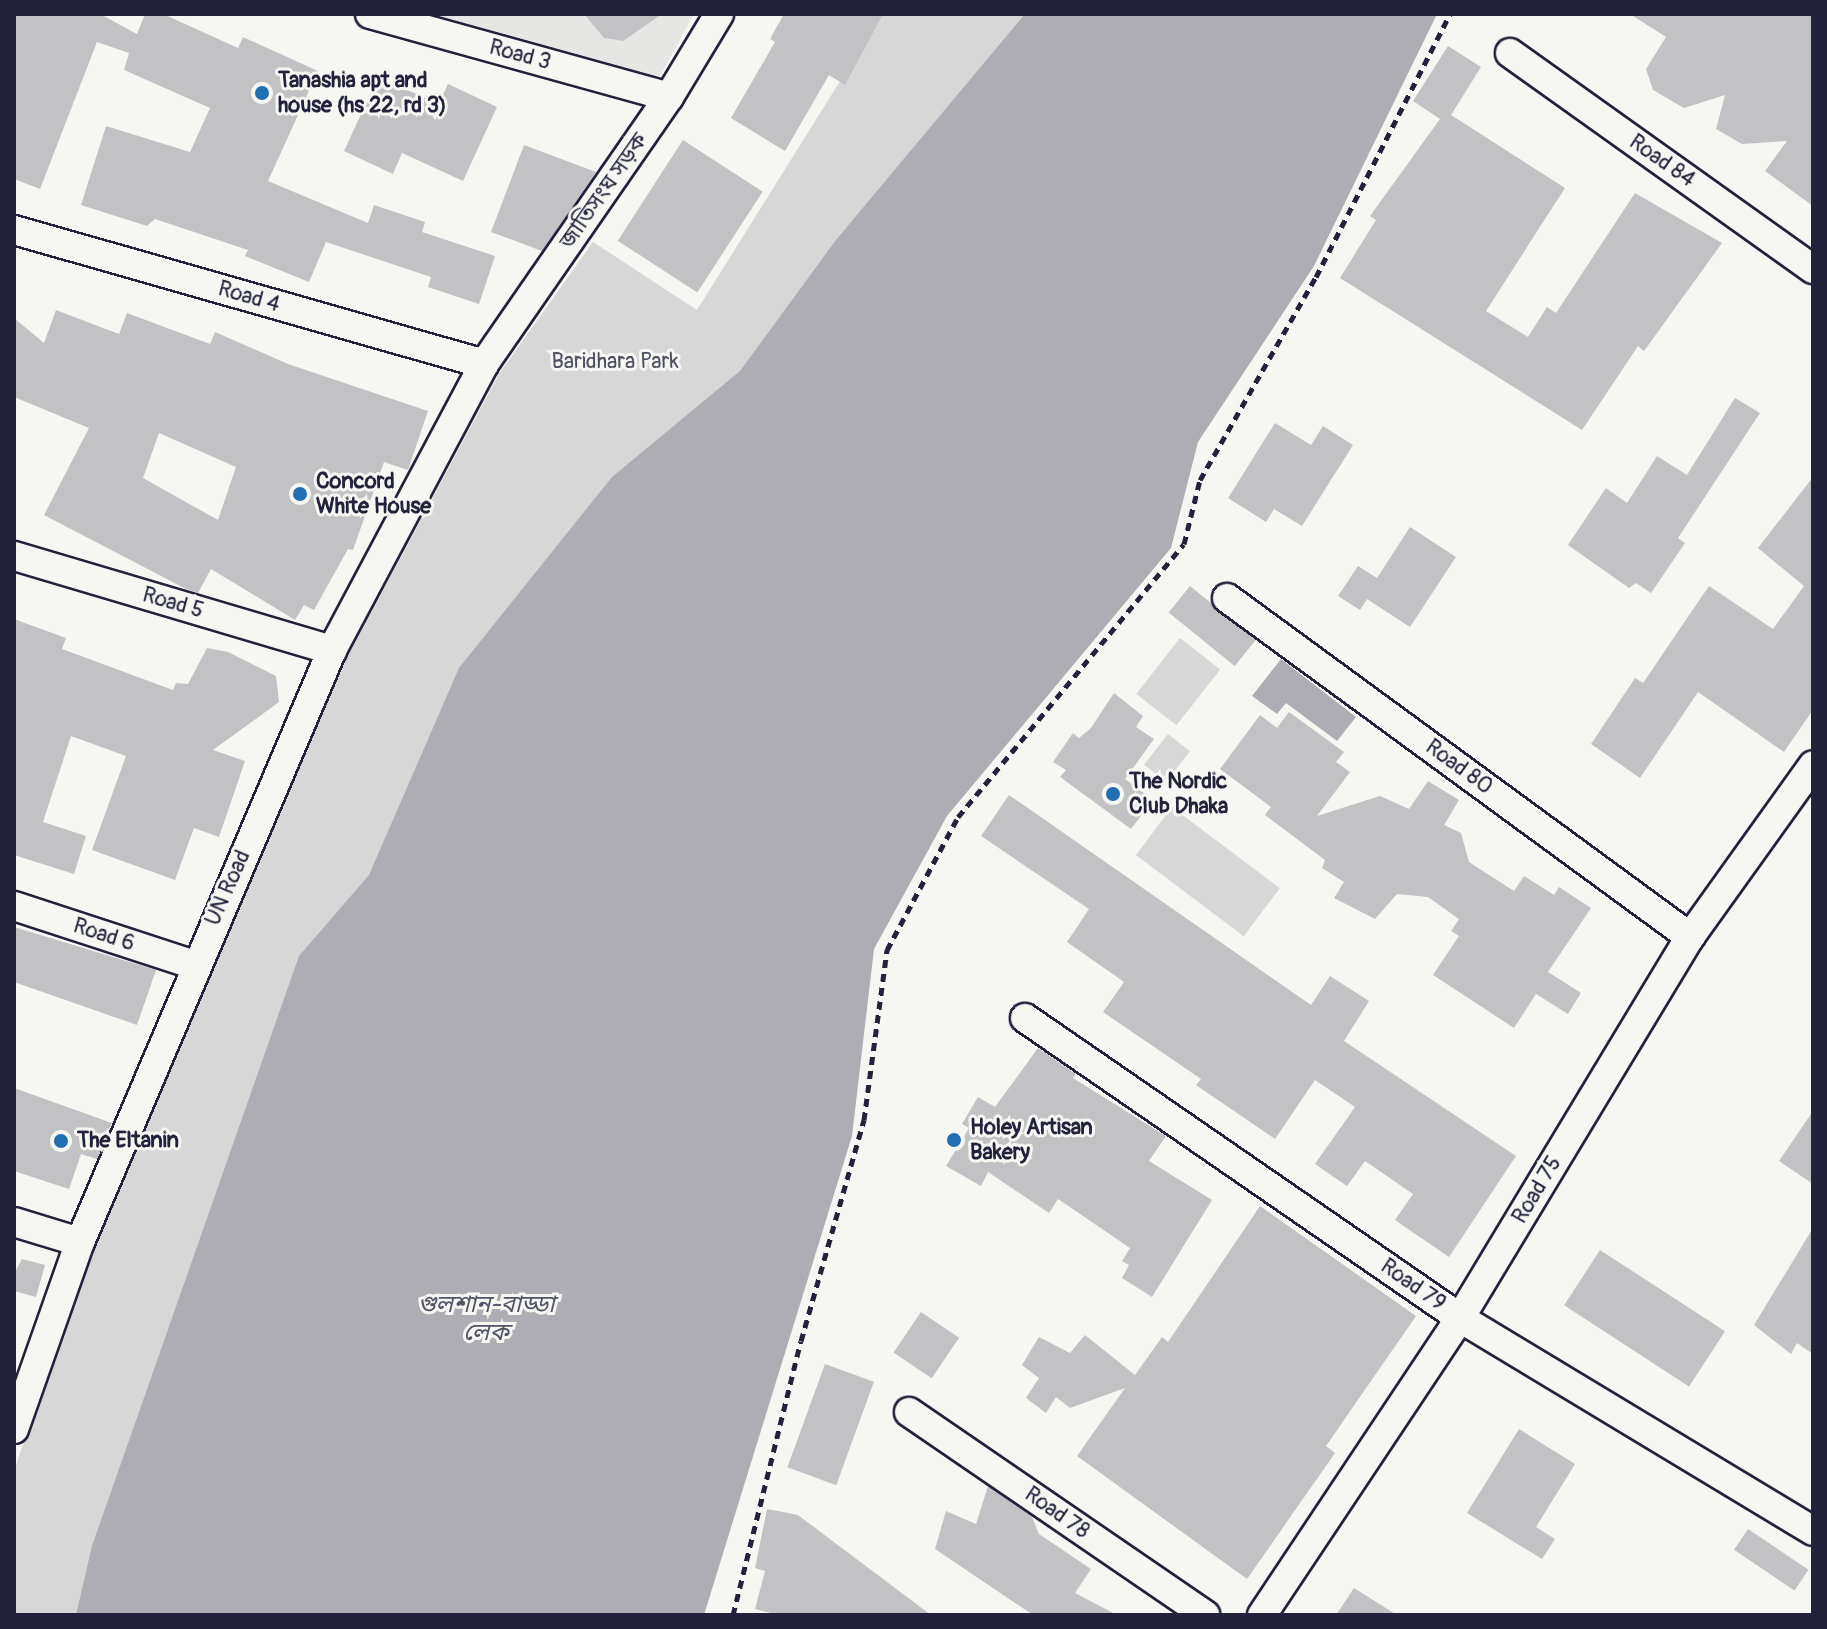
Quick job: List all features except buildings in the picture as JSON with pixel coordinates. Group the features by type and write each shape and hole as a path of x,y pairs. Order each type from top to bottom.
{"street":[{"name":"Road 3","path":"370,14 669,97"},
{"name":"জাতিসংঘ সড়ক","path":"484,364 669,97 719,14"},
{"name":"Road 84","path":"1510,53 1813,269"},
{"name":"Road 4","path":"14,230 484,364"},
{"name":"UN Road","path":"14,1429 80,1242 194,965 332,650 484,364"},
{"name":"Road 5","path":"14,556 332,650"},
{"name":"Road 80","path":"1227,598 1690,937"},
{"name":"Road 75","path":"1262,1615 1460,1318 1690,937 1813,765"},
{"name":"Road 6","path":"14,906 194,965"},
{"name":"Road 79","path":"1025,1018 1460,1318 1813,1531"},
{"path":"14,1222 80,1242"},
{"name":"Road 78","path":"909,1412 1205,1615"}],"path":[{"path":"733,1615 801,1341 864,1120 887,950 958,817 1184,544 1200,480 1316,277 1450,14"}],"shaded area":[{"path":"350,14 694,14 644,105"}],"green space":[{"name":"Baridhara Park","path":"882,14 1027,14 987,65 84,1615 14,1615 14,1471 91,1246 211,960 347,658 499,374 593,242 697,310"},
{"path":"1180,638 1220,669 1176,725 1136,694"},
{"path":"1168,734 1190,751 1166,782 1144,765"},
{"path":"1172,807 1280,888 1244,936 1136,855"}],"water":[{"name":"গুলশান-বাড্ডা লেক","path":"1025,14 1437,14 1314,266 1198,442 1171,548 947,816 874,949 852,1136 704,1615 76,1615 92,1546 299,956 369,875 459,668 612,477 740,371 836,240"},
{"path":"1281,659 1356,717 1337,741 1286,703 1277,714 1252,696"}],"place":[{"name":"Tanashia apt and house (hs 22, rd 3)","path":"262,93"},
{"name":"Concord White House","path":"300,494"},
{"name":"The Nordic Club Dhaka","path":"1113,794"},
{"name":"Holey Artisan Bakery","path":"954,1140"},
{"name":"The Eltanin","path":"61,1141"}]}
